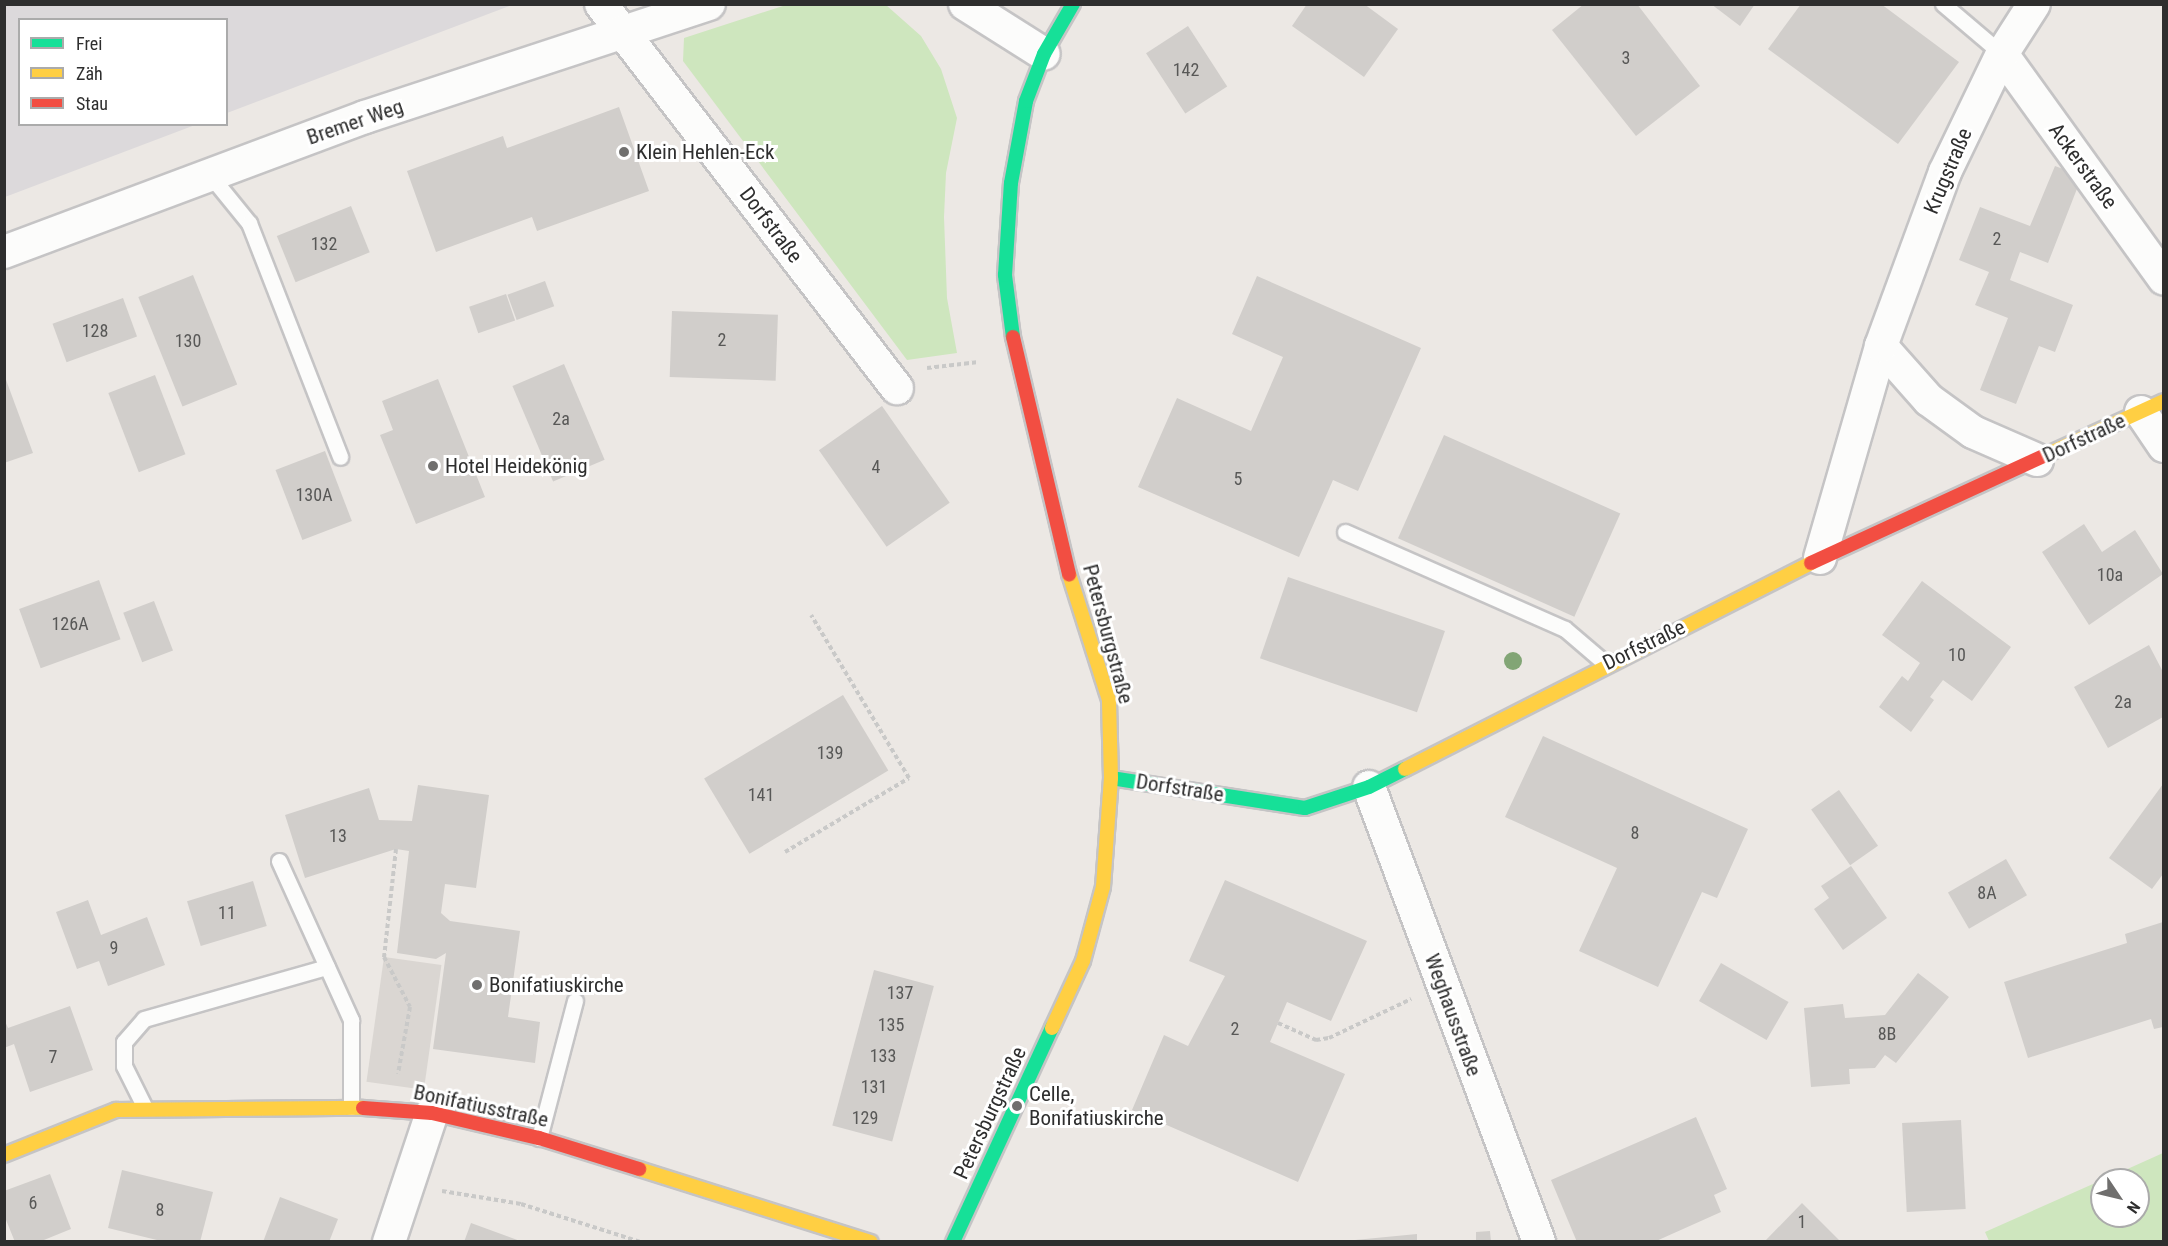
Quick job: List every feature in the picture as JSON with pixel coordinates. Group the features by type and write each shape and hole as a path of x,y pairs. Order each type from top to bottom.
{"street":[{"name":"Dorfstraße","path":"601,4 891,380"},
{"name":"Bremer Weg","path":"4,252 365,117 710,4"},
{"path":"965,4 1044,54 1071,5"},
{"name":"Krugstraße","path":"1820,558 1881,346 1945,172 2002,54 2034,4"},
{"name":"Petersburgstraße","path":"952,1242 1083,961 1102,887 1111,778 1109,700 1072,587 1016,358 1005,275 1011,183 1026,101 1044,54"},
{"name":"Ackerstraße","path":"2002,54 2163,279"},
{"path":"1881,346 1929,400 1946,413 1973,432 2037,460"},
{"name":"Dorfstraße","path":"1111,778 1305,808 1369,787 1606,664 1820,558 2152,406"},
{"path":"2152,406 2163,446"},
{"name":"Weghausstraße","path":"1369,787 1539,1242"},
{"name":"Bonifatiusstraße","path":"4,1155 116,1110 351,1107 432,1113 539,1138 871,1242"},
{"path":"389,1242 432,1113"}],"lane":[{"path":"1946,6 2002,54"},
{"path":"210,175 249,223 340,458"},
{"path":"1345,532 1565,629 1606,664"},
{"path":"279,861 351,1020 351,1107"},
{"path":"145,1108 124,1066 124,1042 144,1019 327,967"},
{"path":"539,1138 575,1001"}],"path":[{"path":"891,380 1016,358"},
{"path":"785,852 909,778 811,615"},
{"path":"391,1110 410,1008 384,957 396,849"},
{"path":"1278,1023 1316,1040 1349,1032 1381,1014"},
{"path":"408,1190 460,1191 521,1203 641,1242"}],"shaded area":[{"path":"5,4 512,4 228,113 228,18 18,18 18,126 192,126 5,197"},
{"path":"384,957 441,965 424,1090 366,1082"}],"green space":[{"path":"786,5 886,5 921,36 941,69 957,118 946,173 944,217 947,298 957,353 907,360 683,61 684,38"},
{"path":"2163,1153 2163,1241 1989,1241 1985,1232 2090,1185 2090,1228 2150,1228 2150,1168 2130,1168"}],"building":[{"path":"1307,4 1364,4 1398,29 1364,77 1292,26"},
{"path":"1584,4 1637,4 1700,86 1636,136 1552,30"},
{"path":"1711,4 1755,4 1740,26"},
{"path":"1801,4 1881,4 1959,62 1898,144 1768,49"},
{"path":"1188,26 1227,86 1185,114 1146,53"},
{"path":"619,107 649,191 537,231 532,217 436,252 407,171 503,136 507,148"},
{"path":"2055,166 2082,176 2048,263 2020,252 2010,280 2073,305 2055,352 2039,346 2016,404 1980,390 2008,318 1975,305 1989,272 1959,260 1980,207 2030,226"},
{"path":"351,206 370,252 296,282 277,236"},
{"path":"193,275 237,384 182,407 138,297"},
{"path":"1257,276 1421,348 1358,491 1333,480 1299,557 1138,487 1177,398 1251,431 1283,357 1232,334"},
{"path":"545,281 554,306 517,320 507,295"},
{"path":"506,294 515,320 478,333 469,307"},
{"path":"123,298 137,337 67,362 53,324"},
{"path":"672,311 778,315 776,381 670,377"},
{"path":"564,364 605,460 553,482 512,386"},
{"path":"155,375 185,454 139,472 108,393"},
{"path":"4,378 33,453 4,463"},
{"name":"Hotel Heidekönig","path":"438,379 485,497 416,524 380,435 393,430 382,401"},
{"path":"882,406 950,503 887,547 819,450"},
{"path":"1444,435 1620,514 1574,617 1398,538"},
{"path":"325,451 352,521 302,540 276,470"},
{"path":"2084,524 2102,552 2135,530 2163,574 2089,625 2042,552"},
{"path":"1288,577 1445,631 1417,712 1260,658"},
{"path":"99,580 121,639 41,668 19,609"},
{"path":"1922,581 2011,647 1972,701 1943,680 1930,697 1934,700 1911,732 1879,707 1902,676 1908,681 1920,663 1882,635"},
{"path":"154,601 173,650 142,662 123,613"},
{"path":"2149,645 2163,672 2163,717 2108,748 2074,687"},
{"path":"843,695 888,770 749,854 704,778"},
{"path":"1543,736 1748,829 1717,898 1702,892 1658,987 1579,951 1617,868 1505,817"},
{"path":"2163,784 2163,874 2152,889 2109,858"},
{"path":"418,785 489,795 476,888 445,884 441,913 450,921 520,931 508,1017 540,1022 535,1063 433,1049 446,953 436,959 397,953 409,851 396,849 305,878 285,815 369,788 379,820 412,821"},
{"path":"1839,790 1878,846 1850,865 1811,810"},
{"path":"2006,859 2027,895 1969,929 1948,892"},
{"path":"1851,866 1887,918 1843,950 1814,909 1829,898 1821,886"},
{"path":"1225,880 1367,941 1331,1021 1287,1002 1270,1042 1345,1074 1298,1182 1132,1110 1164,1035 1188,1046 1225,976 1189,961"},
{"path":"253,881 267,926 201,946 187,901"},
{"path":"88,900 101,935 147,917 165,965 108,986 99,961 77,969 56,912"},
{"path":"2163,922 2163,1027 2154,1029 2151,1019 2028,1058 2004,982 2127,943 2125,934"},
{"path":"1721,963 1789,1002 1767,1040 1699,1001"},
{"path":"874,970 934,986 892,1142 832,1126"},
{"path":"1918,973 1949,997 1896,1063 1885,1055 1875,1068 1849,1069 1850,1084 1811,1087 1804,1008 1843,1004 1845,1018 1885,1015"},
{"path":"70,1006 93,1070 30,1092 14,1044 4,1048 4,1019 8,1028"},
{"path":"1696,1117 1727,1189 1714,1195 1721,1212 1654,1242 1577,1242 1551,1180"},
{"path":"1961,1120 1966,1209 1907,1212 1902,1123"},
{"path":"122,1170 213,1192 200,1242 165,1242 108,1228"},
{"path":"50,1174 71,1229 39,1242 15,1242 4,1215 4,1191"},
{"path":"280,1197 338,1219 329,1242 263,1242"},
{"path":"1802,1203 1841,1242 1764,1242"},
{"path":"471,1223 520,1241 520,1242 464,1242"},
{"path":"1490,1231 1491,1242 1476,1242 1476,1232"},
{"path":"1417,1234 1417,1242 1356,1242 1355,1240"}],"traffic: fast":[{"path":"1013,337 1005,275 1011,183 1026,101 1044,54 1073,4"},
{"path":"1111,778 1305,808 1369,787 1405,769"},
{"path":"953,1242 1052,1028"}],"traffic: slow":[{"path":"2050,453 2164,401"},
{"path":"1405,769 1811,563"},
{"path":"1052,1028 1083,961 1103,887 1111,778 1109,700 1069,574"},
{"path":"4,1155 116,1110 363,1108"},
{"path":"639,1169 871,1242"}],"traffic: jam":[{"path":"1013,337 1069,574"},
{"path":"1811,563 2050,453"},
{"path":"363,1108 432,1113 539,1138 639,1169"}],"place":[{"name":"Klein Hehlen-Eck","path":"624,152"},
{"name":"Hotel Heidekönig","path":"433,466"},
{"name":"Bonifatiuskirche","path":"477,985"},
{"name":"Celle, Bonifatiuskirche","path":"1017,1106"}]}
